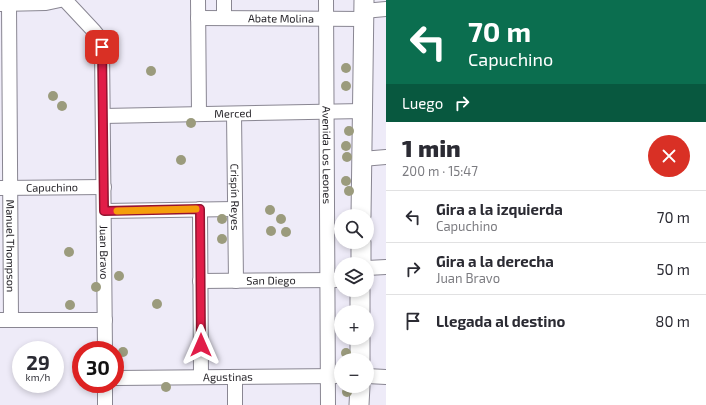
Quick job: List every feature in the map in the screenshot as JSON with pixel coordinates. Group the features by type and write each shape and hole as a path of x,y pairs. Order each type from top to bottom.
{"main road":[{"path":"361,209 364,10"},
{"path":"360,393 360,405"}],"street":[{"path":"4,4 46,3 60,0"},
{"name":"Juan Bravo","path":"65,0 94,31 101,42 105,341"},
{"path":"198,0 198,114"},
{"path":"224,0 224,18"},
{"name":"Avenida Los Leones","path":"326,0 327,112 334,280"},
{"name":"Manuel Thompson","path":"4,4 5,320"},
{"name":"Abate Molina","path":"198,18 326,19 364,10 386,9"},
{"name":"Merced","path":"103,116 362,112"},
{"name":"Crispín Reyes","path":"234,114 236,281"},
{"path":"362,159 386,157"},
{"name":"Capuchino","path":"5,188 104,187"},
{"path":"104,211 235,208"},
{"path":"200,209 201,377"},
{"path":"374,268 386,267"},
{"name":"San Diego","path":"200,282 334,280"},
{"name":"Avenida Los Leones","path":"334,297 335,353"},
{"path":"5,320 105,320"},
{"name":"Agustinas","path":"124,378 334,376"},
{"path":"374,376 386,377"},
{"path":"235,377 235,405"},
{"name":"Avenida Los Leones","path":"328,405 334,380"},
{"path":"105,393 106,405"}],"slow traffic":[{"path":"117,211 196,209"}],"route":[{"path":"102,47 104,211 200,209 201,345"}]}
